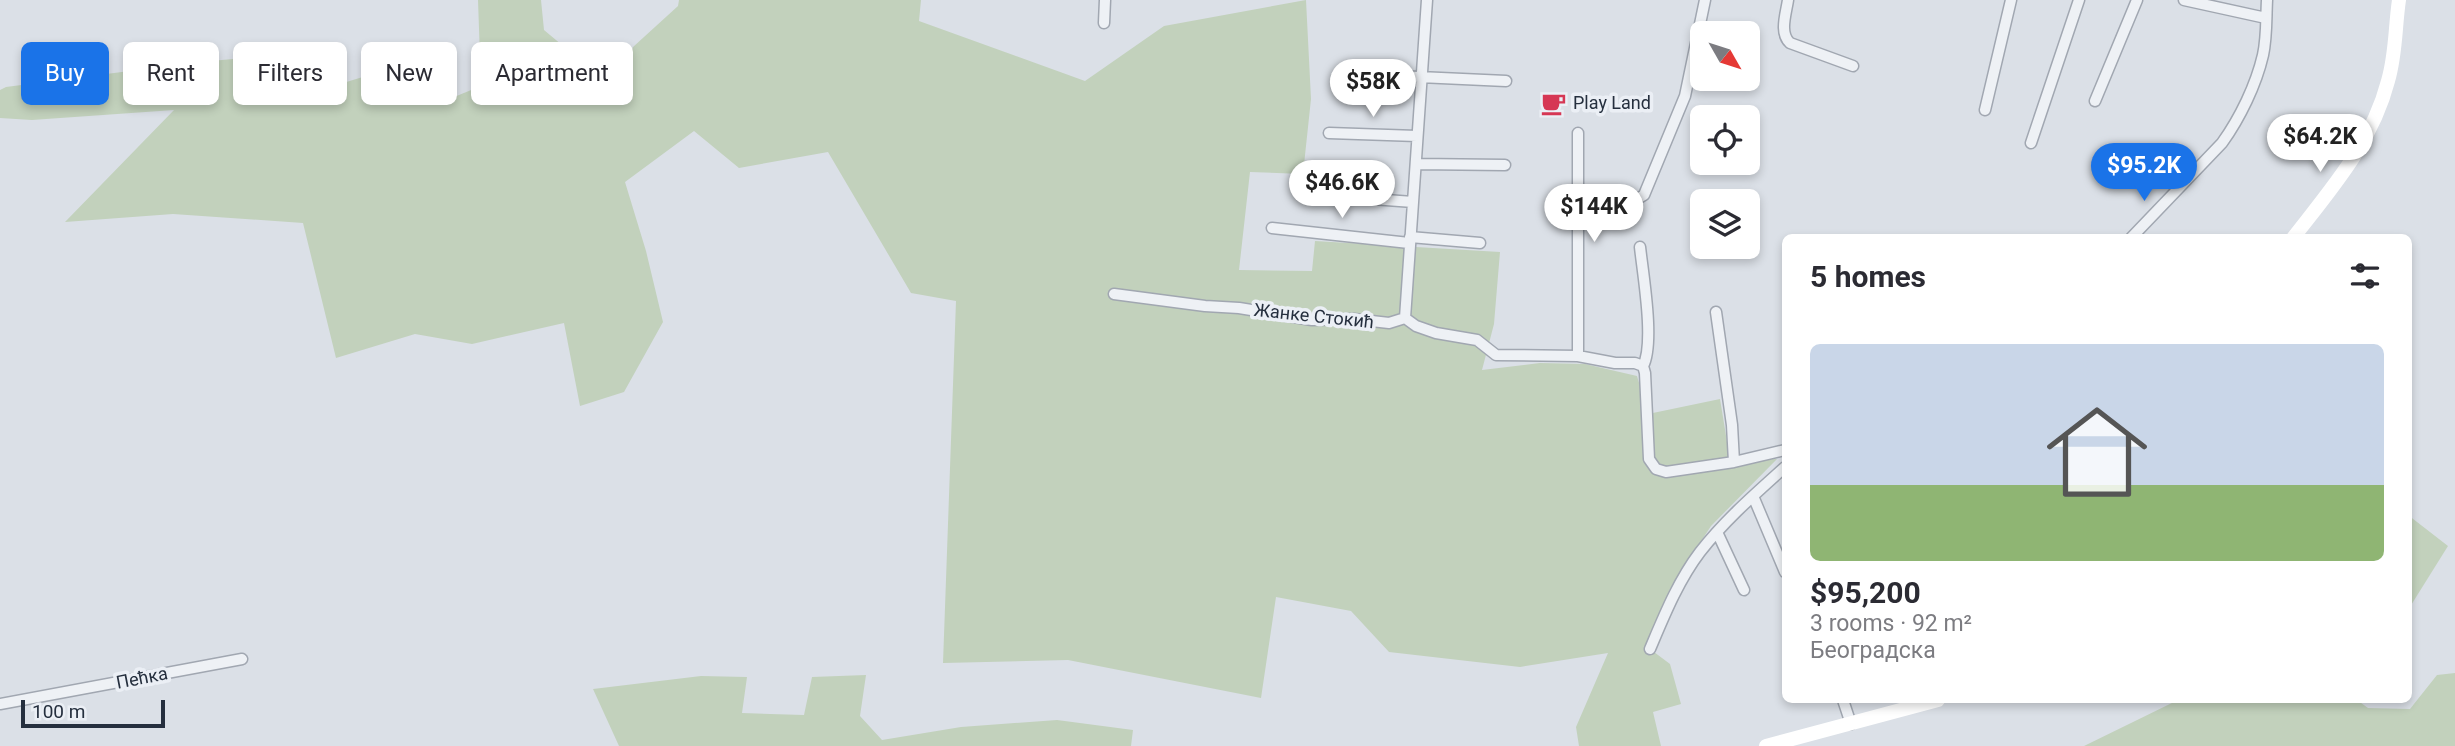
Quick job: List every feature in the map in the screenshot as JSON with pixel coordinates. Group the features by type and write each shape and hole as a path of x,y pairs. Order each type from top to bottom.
{"street":[{"path":"1104,23 1105,0"},
{"path":"1427,0 1405,318 1416,326 1436,333 1477,340 1496,355 1578,356 1643,366"},
{"path":"1579,196 1634,201 1644,195 1685,96 1705,0"},
{"path":"1788,0 1785,39 1790,44 1853,66"},
{"path":"1985,110 2011,0"},
{"path":"2031,143 2079,0"},
{"path":"2095,101 2137,0"},
{"path":"2184,0 2266,18"},
{"path":"2136,234 2222,144 2234,125 2259,68 2265,43 2267,0"},
{"path":"2296,234 2354,158 2368,134 2389,79 2396,43 2399,0"},
{"path":"1354,74 1506,81"},
{"path":"1329,133 1417,136"},
{"path":"1578,133 1578,356"},
{"path":"1416,164 1505,165"},
{"path":"1332,195 1412,202"},
{"path":"1272,228 1480,243"},
{"path":"1640,247 1647,320 1646,359 1643,366 1649,459 1653,467 1666,472 1734,462 1782,451"},
{"name":"Жанке Стокић","path":"1114,294 1239,308 1312,320 1354,319 1383,323 1405,318"},
{"path":"1716,312 1732,425 1734,462"},
{"path":"1650,649 1676,590 1700,552 1717,531 1782,470"},
{"path":"1753,496 1782,565"},
{"path":"1717,531 1744,590"},
{"name":"Пећка","path":"0,704 242,659"},
{"path":"1844,703 1851,724"},
{"path":"1766,746 1927,703"}],"green space":[{"path":"478,0 541,0 544,30 558,42 479,42"},
{"path":"679,0 921,0 919,21 1085,81 1164,26 1306,0 1311,99 1303,174 1250,172 1239,270 1312,271 1315,241 1500,252 1494,324 1482,370 1540,363 1585,364 1637,376 1648,414 1720,399 1730,460 1777,459 1711,526 1670,589 1646,646 1670,664 1681,704 1653,712 1661,746 1579,746 1576,727 1608,653 1520,667 1389,652 1351,611 1276,597 1261,698 1068,660 943,663 956,301 911,293 828,152 739,168 694,131 625,182 646,251 663,322 624,392 580,406 564,323 472,344 415,334 336,358 303,223 173,214 65,222 174,110 32,120 0,118 0,90 6,87 21,85 21,105 109,105 109,74 123,72 123,105 219,105 219,60 233,59 233,105 347,105 347,82 361,78 361,105 457,105 457,96 471,90 471,105 633,105 633,47 678,6"},
{"path":"2412,518 2448,546 2412,604"},
{"path":"2455,673 2455,746 2084,746 2172,703 2361,703 2368,708 2410,709 2437,675"},
{"path":"866,675 860,716 882,740 961,727 1057,720 1133,730 1131,746 619,746 593,689 701,676 747,677 742,713 804,715 812,677"}],"place":[{"name":"Play Land","path":"1553,103"}]}
